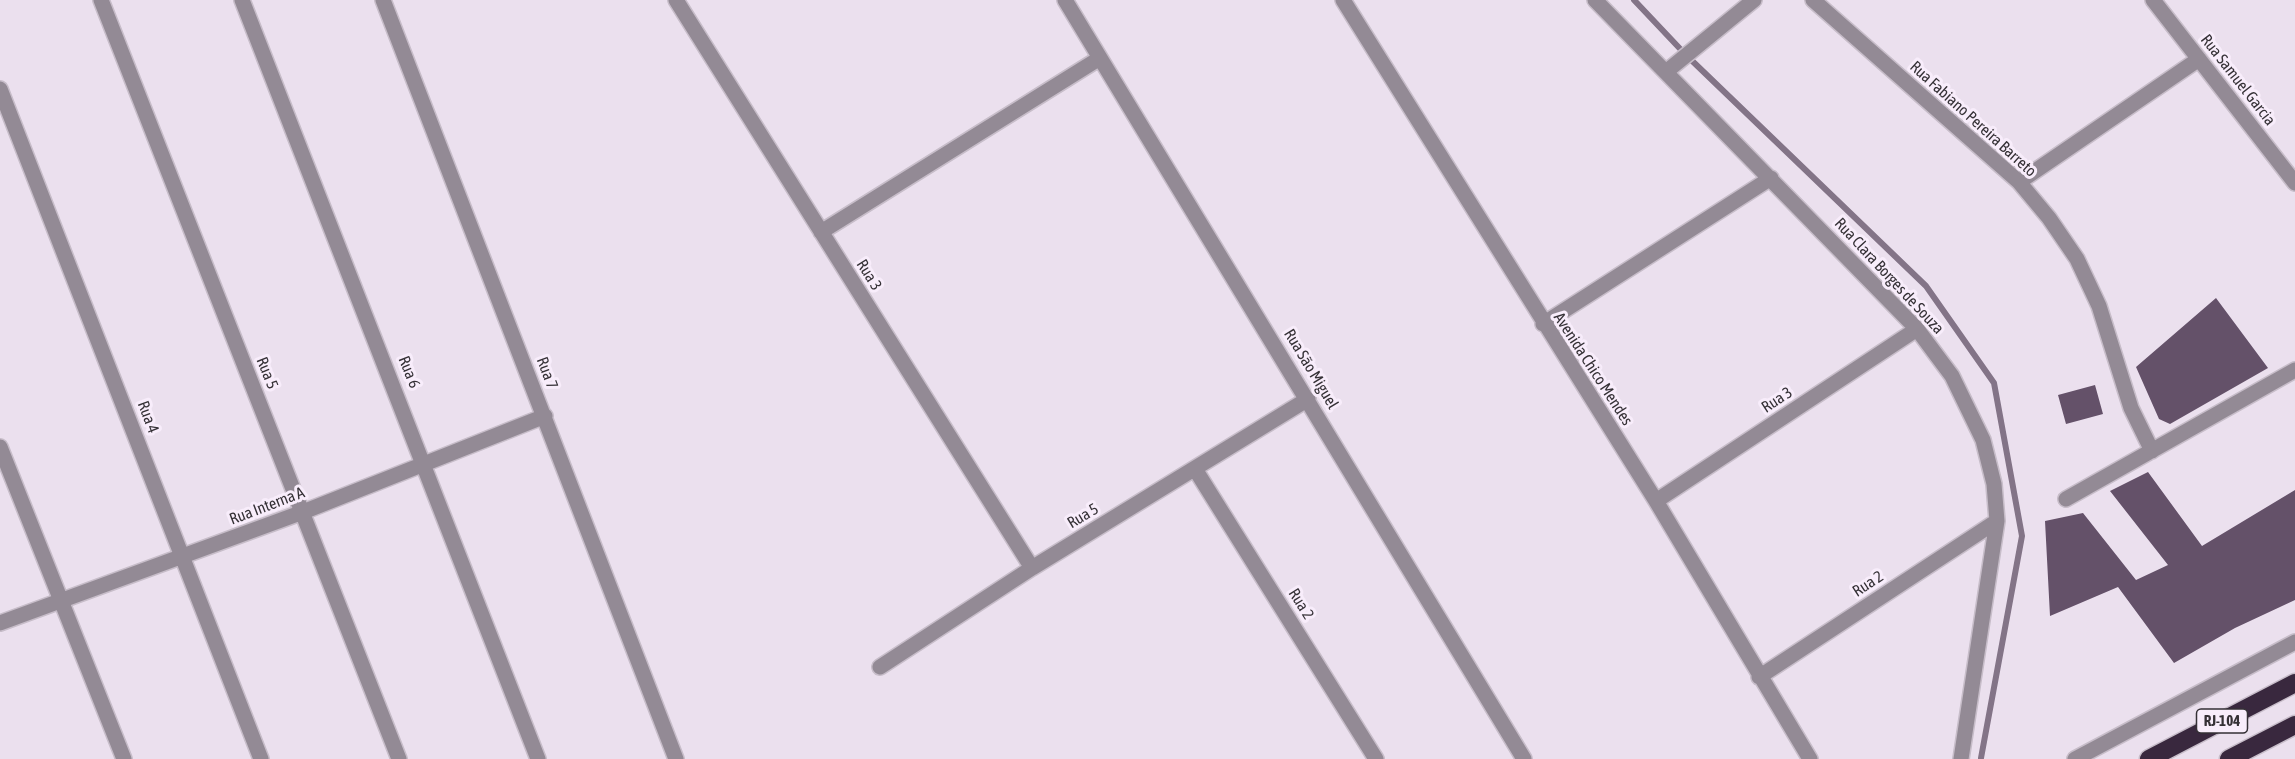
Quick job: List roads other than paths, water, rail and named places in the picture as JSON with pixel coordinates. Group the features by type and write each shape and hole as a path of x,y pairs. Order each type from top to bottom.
{"highway":[{"name":"RJ-104","path":"2149,759 2295,683"},
{"name":"RJ-104","path":"2229,759 2295,725"}],"street":[{"name":"Rua 5","path":"101,0 399,759"},
{"name":"Rua 6","path":"242,0 425,463 538,759"},
{"name":"Rua 7","path":"383,0 676,759"},
{"name":"Rua 3","path":"676,0 1032,568"},
{"name":"Rua São Miguel","path":"1065,0 1524,759"},
{"name":"Avenida Chico Mendes","path":"1343,0 1543,324 1656,501 1810,759"},
{"name":"Rua Clara Borges de Souza","path":"1595,0 1672,67 1771,178 1917,329 1952,376 1983,440 1994,484 1996,521 1961,759"},
{"path":"1672,67 1754,0"},
{"name":"Rua Fabiano Pereira Barreto","path":"1813,0 2019,182 2077,259 2099,306 2131,408 2152,451"},
{"name":"Rua Samuel Garcia","path":"2154,0 2295,183"},
{"path":"821,232 1100,58"},
{"path":"2019,182 2199,59"},
{"name":"Rua 4","path":"0,89 261,759"},
{"path":"1543,324 1771,178"},
{"name":"Rua 3","path":"1656,501 1917,329"},
{"path":"2066,499 2295,370"},
{"name":"Rua 5","path":"880,667 1032,568 1308,399"},
{"name":"Rua Interna A","path":"0,623 303,512 544,416"},
{"path":"0,447 124,759"},
{"name":"Rua 2","path":"1195,469 1376,759"},
{"name":"Rua 2","path":"1759,677 1996,521"},
{"path":"2075,759 2295,642"}],"waterway":[{"path":"1634,0 1685,54 1926,286 1994,383 2022,536 1981,758"}]}
